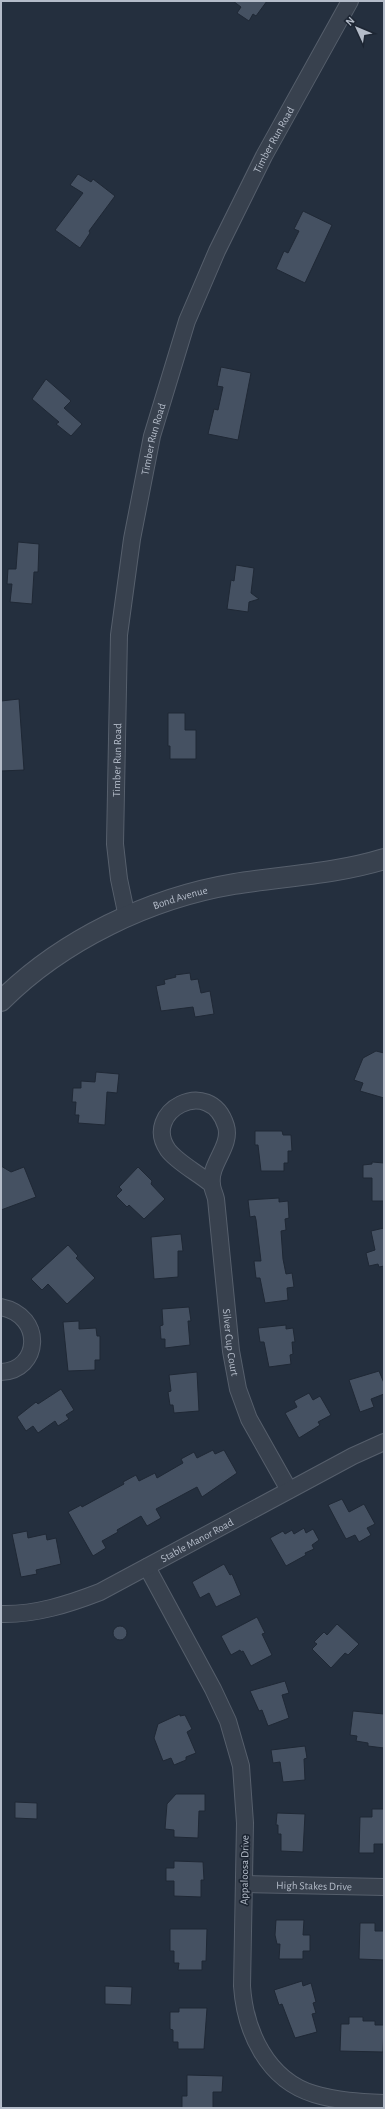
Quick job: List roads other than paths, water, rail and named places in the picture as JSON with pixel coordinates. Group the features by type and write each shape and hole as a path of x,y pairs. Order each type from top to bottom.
{"street":[{"name":"Timber Run Road","path":"127,917 119,879 115,844 119,635 132,538 152,436 187,321 217,251 253,177 350,1"},
{"name":"Bond Avenue","path":"1,1001 60,954 127,917 199,891 233,884 350,867 384,858"},
{"name":"Silver Cup Court","path":"211,1184 198,1172 178,1160 167,1149 164,1142 163,1134 165,1118 176,1106 191,1100 206,1102 218,1112 226,1127 225,1142 213,1171 211,1184 216,1199 231,1351 238,1389 249,1419 289,1490"},
{"path":"1,1307 18,1312 30,1328 32,1335 30,1352 25,1361 12,1370 1,1372"},
{"name":"Stable Manor Road","path":"1,1614 41,1611 75,1602 100,1592 353,1456 384,1442"},
{"name":"Appaloosa Drive","path":"147,1567 213,1689 228,1721 236,1743 244,1793 244,2007 256,2043 269,2062 281,2075 301,2089 329,2098 355,2102 384,2103"},
{"name":"High Stakes Drive","path":"244,1884 384,1887"}]}
